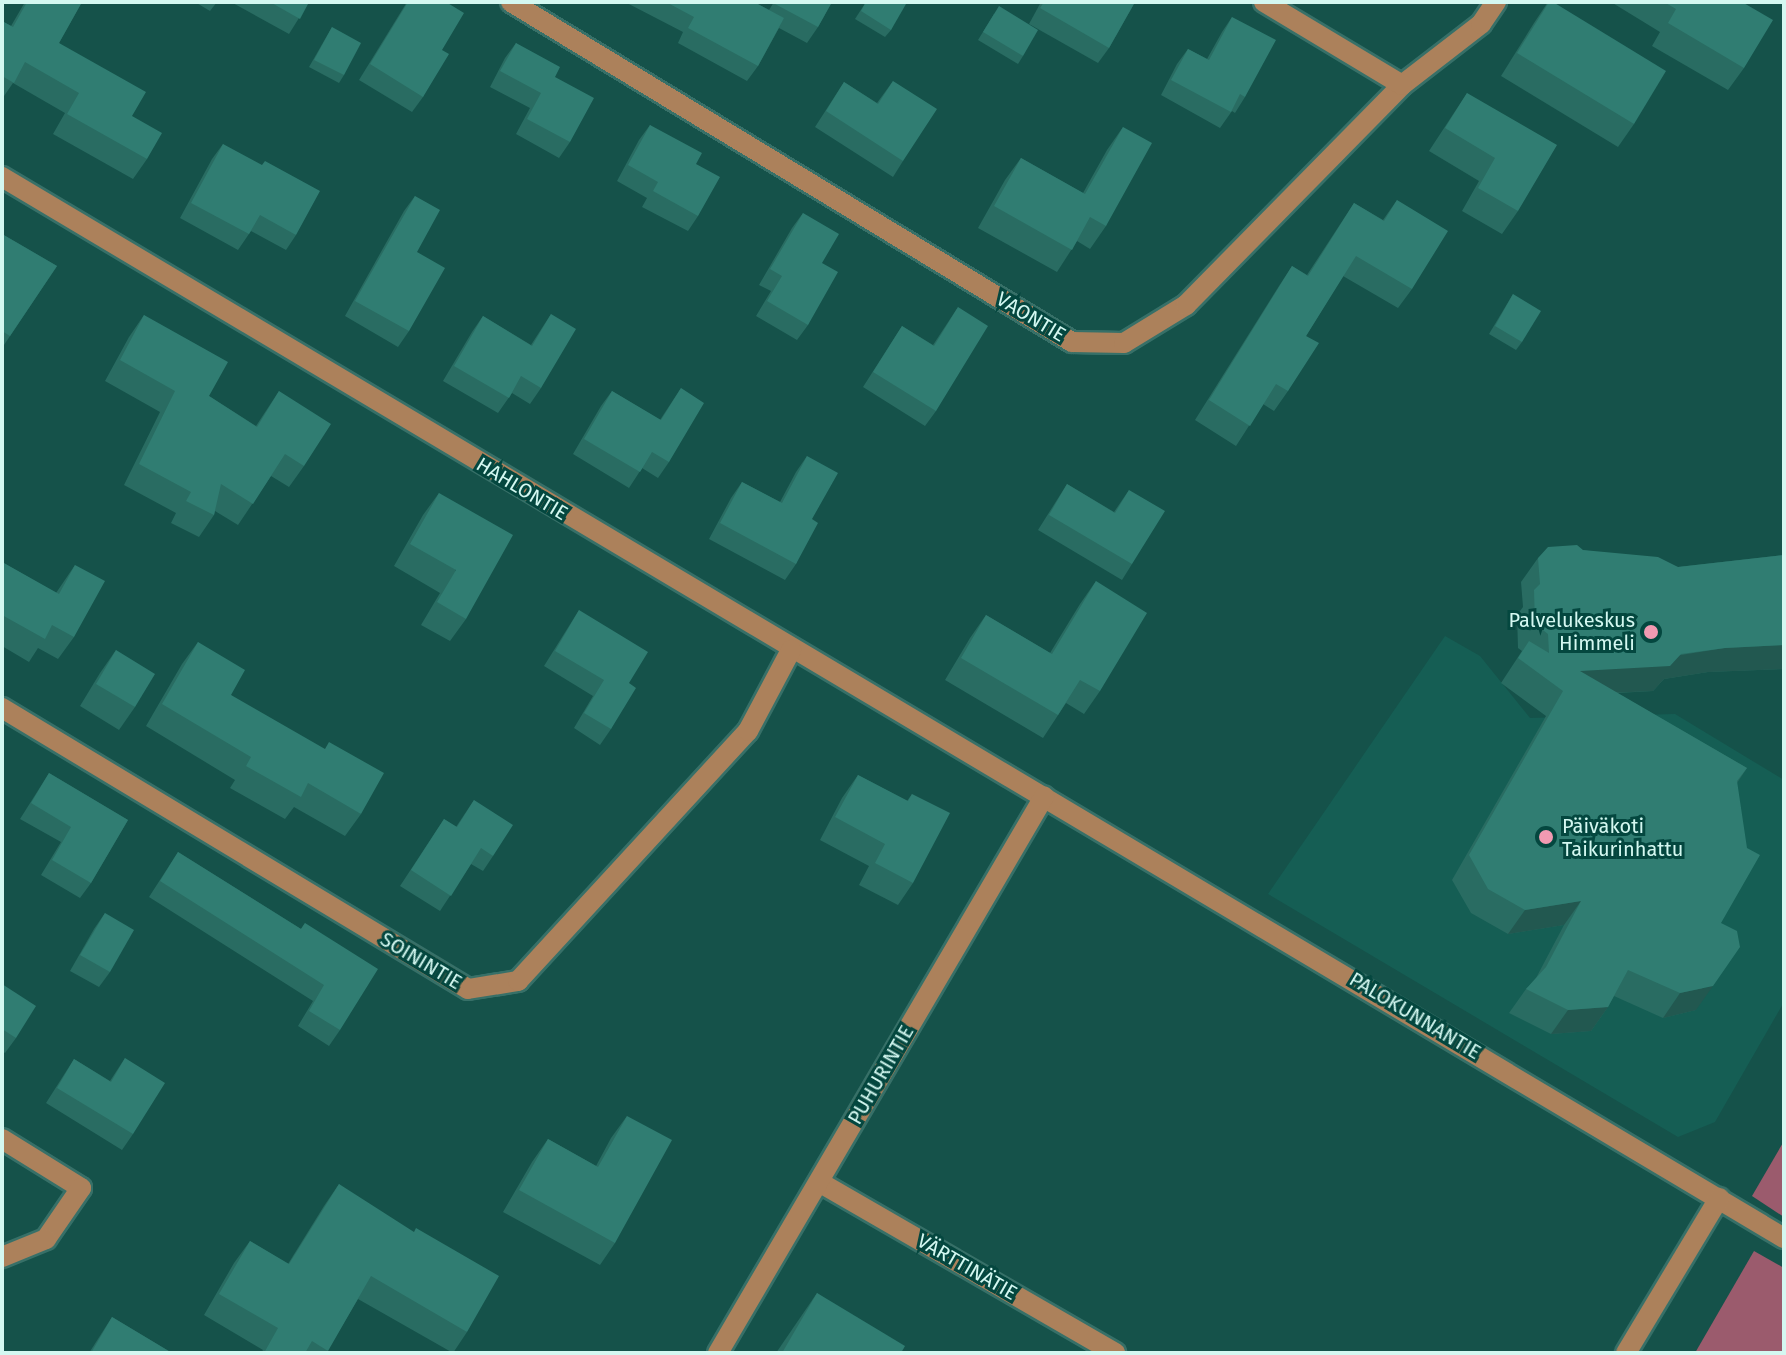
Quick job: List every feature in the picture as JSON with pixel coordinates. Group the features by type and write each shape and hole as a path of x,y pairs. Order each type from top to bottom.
{"street":[{"name":"VAONTIE","path":"511,2 1072,342 1124,343 1186,305 1402,85 1481,24 1496,2"},
{"path":"1264,2 1402,85"},
{"name":"HAHLONTIE","path":"2,177 791,650 1044,797"},
{"name":"SOININTIE","path":"2,708 468,989 518,981 748,731 791,650"},
{"name":"PUHURINTIE","path":"718,1353 1044,797"},
{"name":"PALOKUNNANTIE","path":"1044,797 1784,1238"},
{"path":"2,1139 81,1188 46,1239 2,1257"},
{"name":"VÄRTTINÄTIE","path":"819,1182 1115,1353"},
{"path":"1626,1353 1719,1198"}],"shaded area":[{"name":"Päiväkoti Taikurinhattu","path":"1445,636 1480,656 1530,718 1675,714 1784,780 1784,1002 1715,1122 1678,1137 1268,894"},
{"path":"1784,1141 1784,1217 1752,1196"},
{"path":"1754,1251 1784,1268 1784,1353 1695,1353"}],"building":[{"path":"27,2 82,2 59,43 146,92 132,116 162,133 147,159 67,114 79,93 25,62 14,83 2,76 2,21 13,27"},
{"path":"270,2 309,2 300,19"},
{"path":"408,2 446,2 464,13 442,50 449,54 423,97 370,64"},
{"path":"666,2 754,2 784,18 758,66 688,28 694,17"},
{"path":"776,2 832,2 818,27"},
{"path":"866,2 906,4 891,30 861,11"},
{"path":"1044,2 1135,2 1109,48 1040,8"},
{"path":"1549,2 1666,71 1634,124 1517,53"},
{"path":"1664,2 1742,2 1773,20 1744,68 1668,23 1676,9"},
{"path":"999,6 1038,30 1023,56 983,32"},
{"path":"1232,17 1276,40 1245,97 1240,94 1231,112 1171,80 1188,49 1209,60"},
{"path":"332,27 361,43 344,75 314,60"},
{"path":"516,43 560,67 555,77 594,98 570,142 527,119 541,93 500,71"},
{"path":"893,81 937,109 903,161 826,111 844,82 878,104"},
{"path":"1467,93 1557,145 1518,211 1478,188 1495,158 1445,128"},
{"path":"650,125 702,153 696,164 720,177 698,216 653,191 658,182 628,165"},
{"path":"1123,127 1152,143 1106,226 1090,217 1072,250 994,206 1021,158 1085,194"},
{"path":"223,144 262,165 265,161 320,191 296,235 260,215 249,234 191,203"},
{"path":"415,196 440,210 417,252 445,268 409,331 355,301"},
{"path":"1397,200 1448,231 1412,289 1356,256 1306,336 1319,343 1288,391 1276,384 1250,426 1209,400 1292,266 1308,276 1354,203 1384,221"},
{"path":"803,213 839,234 822,263 838,272 808,325 767,301 782,276 770,269"},
{"path":"2,234 57,266 10,336 2,331"},
{"path":"1513,294 1541,311 1522,342 1495,326"},
{"path":"958,307 988,326 936,411 873,372 902,326 934,346"},
{"path":"551,314 576,329 541,388 521,376 509,398 454,366 483,316 532,346"},
{"path":"144,315 228,362 209,396 257,427 279,391 331,424 304,466 285,454 253,504 221,484 214,515 186,501 191,492 139,464 175,391 120,360"},
{"path":"681,388 704,403 669,462 652,452 640,472 584,439 612,391 661,420"},
{"path":"807,456 838,473 812,519 818,523 796,564 720,523 742,482 782,503"},
{"path":"1067,484 1115,513 1129,490 1165,511 1132,564 1049,515"},
{"path":"439,493 513,535 466,619 437,602 456,570 410,544"},
{"path":"1577,545 1583,550 1658,557 1678,567 1784,555 1784,645 1681,654 1670,666 1580,671 1747,768 1737,781 1747,848 1760,855 1721,923 1737,931 1740,947 1713,986 1680,993 1628,970 1608,1007 1568,1010 1526,989 1546,967 1581,901 1525,910 1488,889 1469,855 1563,691 1518,658 1529,641 1549,653 1548,634 1535,624 1534,590 1540,584 1538,558 1548,547"},
{"path":"2,562 59,594 75,565 105,581 74,637 52,625 45,639 2,615"},
{"path":"1096,581 1147,613 1100,691 1080,680 1058,715 961,658 986,615 1052,654"},
{"path":"579,610 648,652 629,683 636,688 611,729 584,713 604,680 555,651"},
{"path":"198,642 245,670 231,695 325,749 329,742 384,773 361,814 308,783 301,797 246,766 251,757 162,704"},
{"path":"116,650 155,674 135,707 96,684"},
{"path":"49,773 128,820 91,883 52,860 71,827 31,803"},
{"path":"858,775 908,801 912,794 950,813 913,883 875,863 885,844 835,817"},
{"path":"474,800 513,825 493,856 481,848 451,896 411,870 444,819 457,827"},
{"path":"178,852 301,929 305,923 378,969 340,1030 309,1011 324,985 160,881"},
{"path":"105,913 134,930 110,972 80,955"},
{"path":"2,984 36,1006 16,1038 2,1029"},
{"path":"125,1058 165,1083 133,1134 57,1088 74,1059 111,1082"},
{"path":"627,1116 672,1140 615,1243 519,1190 548,1139 598,1167"},
{"path":"339,1184 414,1232 416,1228 499,1276 467,1332 371,1276 328,1351 312,1341 305,1353 264,1353 278,1328 219,1294 250,1241 289,1264"},
{"path":"817,1293 905,1346 901,1353 782,1353"},
{"path":"112,1317 172,1353 91,1353"}],"place":[{"name":"Palvelukeskus Himmeli","path":"1651,632"},
{"name":"Päiväkoti Taikurinhattu","path":"1546,837"}]}
